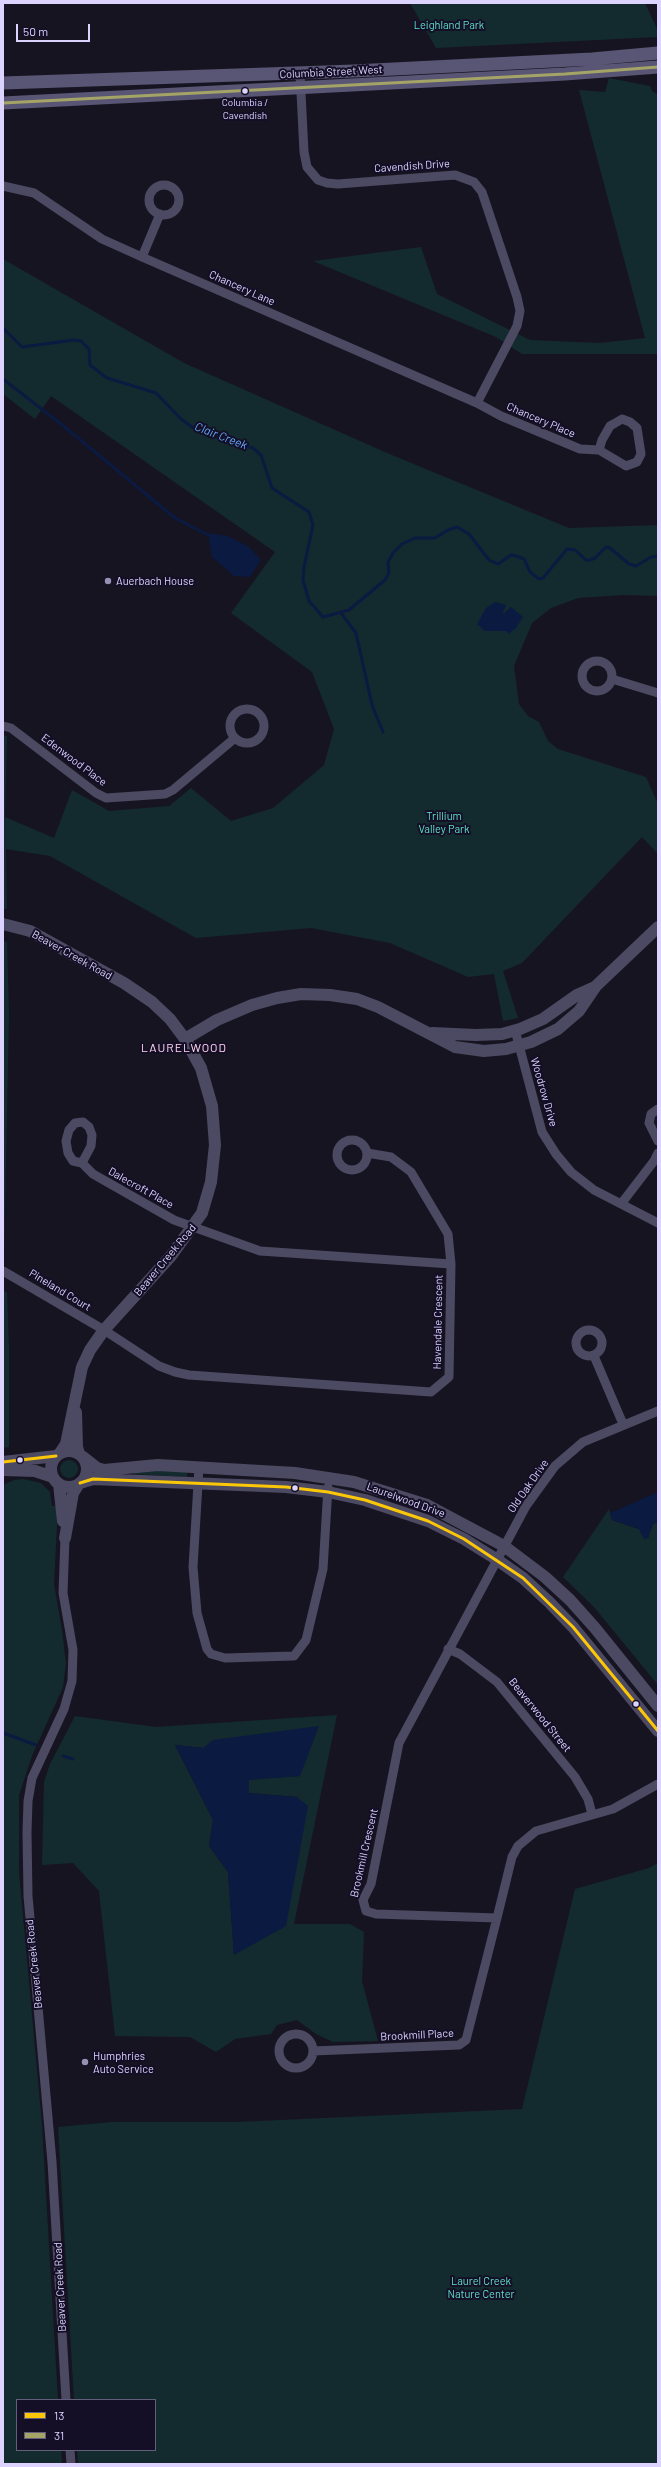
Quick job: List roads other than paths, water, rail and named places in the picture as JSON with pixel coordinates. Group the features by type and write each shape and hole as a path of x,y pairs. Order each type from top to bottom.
{"main road":[{"name":"Columbia Street West","path":"3,84 300,73 592,59 658,53"},
{"name":"Columbia Street West","path":"3,102 565,74 658,67"}],"street":[{"name":"Cavendish Drive","path":"300,73 304,152 307,167 318,180 338,184 454,175 474,182 482,192 517,297 520,311 517,326 477,403"},
{"name":"Chancery Lane","path":"3,186 34,193 102,239 477,403"},
{"path":"142,257 160,214"},
{"name":"Chancery Place","path":"477,403 501,416 580,449 599,450 626,466 637,462 641,454 637,428 630,422 622,419 610,426 602,440 599,450"},
{"path":"612,679 658,693"},
{"name":"Edenwood Place","path":"3,726 11,728 96,793 106,798 169,792 235,738"},
{"name":"Beaver Creek Road","path":"3,924 30,931 124,983 166,1015 185,1039 201,1068 212,1106 215,1145 211,1182 202,1213 194,1226 104,1330 82,1367 66,1444 58,1454"},
{"path":"185,1039 217,1020 252,1005 277,998 301,994 330,995 357,999 378,1007 431,1033 455,1047 476,1050 506,1049 519,1046 558,1028 579,1011 596,986 658,927"},
{"path":"431,1033 476,1035 515,1030 543,1019 577,995 596,986"},
{"name":"Woodrow Drive","path":"515,1030 542,1132 556,1154 571,1172 594,1190 658,1223"},
{"path":"658,1109 651,1114 649,1123 658,1141"},
{"path":"367,1153 391,1157 411,1172 448,1234 451,1264"},
{"path":"621,1204 654,1161 658,1153"},
{"name":"Dalecroft Place","path":"82,1162 93,1174 174,1220 194,1226"},
{"name":"Havendale Crescent","path":"104,1330 159,1366 189,1375 430,1392 449,1377 451,1264 260,1251 194,1226"},
{"name":"Pineland Court","path":"3,1271 104,1330"},
{"path":"594,1356 623,1424"},
{"name":"Beaver Creek Road","path":"75,1403 77,1447 81,1456"},
{"name":"Old Oak Drive","path":"496,1559 526,1506 555,1466 583,1442 658,1410"},
{"path":"3,1462 70,1451 81,1456 87,1468 86,1474 79,1484 68,1487 34,1471 3,1470"},
{"path":"56,1481 51,1466 58,1454"},
{"name":"Laurelwood Drive","path":"81,1456 97,1468 104,1470 146,1465 199,1466 295,1473 380,1488 428,1505 504,1546 570,1600 658,1706"},
{"path":"199,1466 193,1567 197,1613 207,1649 211,1654 225,1658 294,1656 306,1640 323,1569 330,1478"},
{"name":"Laurelwood Drive","path":"79,1484 93,1479 199,1482 328,1492 381,1504 422,1519 464,1539 523,1578 573,1627 658,1731"},
{"name":"Beaver Creek Road","path":"56,1481 65,1538"},
{"name":"Beaver Creek Road","path":"66,2399 52,2162 28,1896 27,1839 28,1801 32,1778 64,1709 72,1682 73,1650 63,1593 65,1538 73,1493 79,1484"},
{"name":"Brookmill Crescent","path":"496,1559 399,1743 371,1884 364,1900 366,1910 376,1914 497,1918"},
{"name":"Beaverwood Street","path":"448,1649 460,1654 497,1682 575,1778 588,1799 592,1814"},
{"path":"497,1918 512,1857 518,1846 536,1831 612,1809 658,1784"},
{"name":"Brookmill Place","path":"313,2051 459,2045 466,2040 497,1918"},
{"path":"70,2451 71,2464"}],"water":[{"path":"210,533 228,536 249,547 261,560 250,577 234,576 212,557 209,539"},
{"path":"495,602 506,605 502,615 511,607 523,617 516,628 509,634 506,631 485,631 477,624 486,608"},
{"path":"658,1492 658,1522 653,1524 648,1538 644,1539 639,1529 612,1520 610,1513"},
{"path":"319,1726 300,1776 249,1780 249,1793 297,1797 308,1806 286,1926 234,1955 228,1872 209,1846 213,1820 175,1745 203,1748 213,1740"}],"waterway":[{"name":"Clair Creek","path":"3,328 22,347 74,340 81,341 89,349 90,365 107,378 156,393 181,419 192,427 227,441 253,448 261,455 272,488 309,512 313,525 304,567 303,580 309,601 323,617 349,610 385,580 389,573 388,562 393,553 402,544 415,538 435,538 448,530 457,527 469,534 489,560 498,564 511,555 524,559 530,572 539,579 543,578 567,549 575,550 586,560 590,560 595,558 606,547 610,548 629,564 636,566 651,557 658,556"},
{"path":"3,379 61,424 175,518 210,536"},
{"path":"341,613 356,633 372,705 383,732"},
{"path":"3,1733 36,1745"},
{"path":"63,1756 73,1759"}],"place":[{"name":"Columbia / Cavendish","path":"245,91"},
{"name":"Auerbach House","path":"108,581"},
{"name":"Humphries Auto Service","path":"85,2062"}],"district":[{"name":"LAURELWOOD","path":"184,1048"}],"park label":[{"name":"Leighland Park","path":"449,25"},
{"name":"Trillium Valley Park","path":"444,822"},
{"name":"Laurel Creek Nature Center","path":"481,2287"}]}
